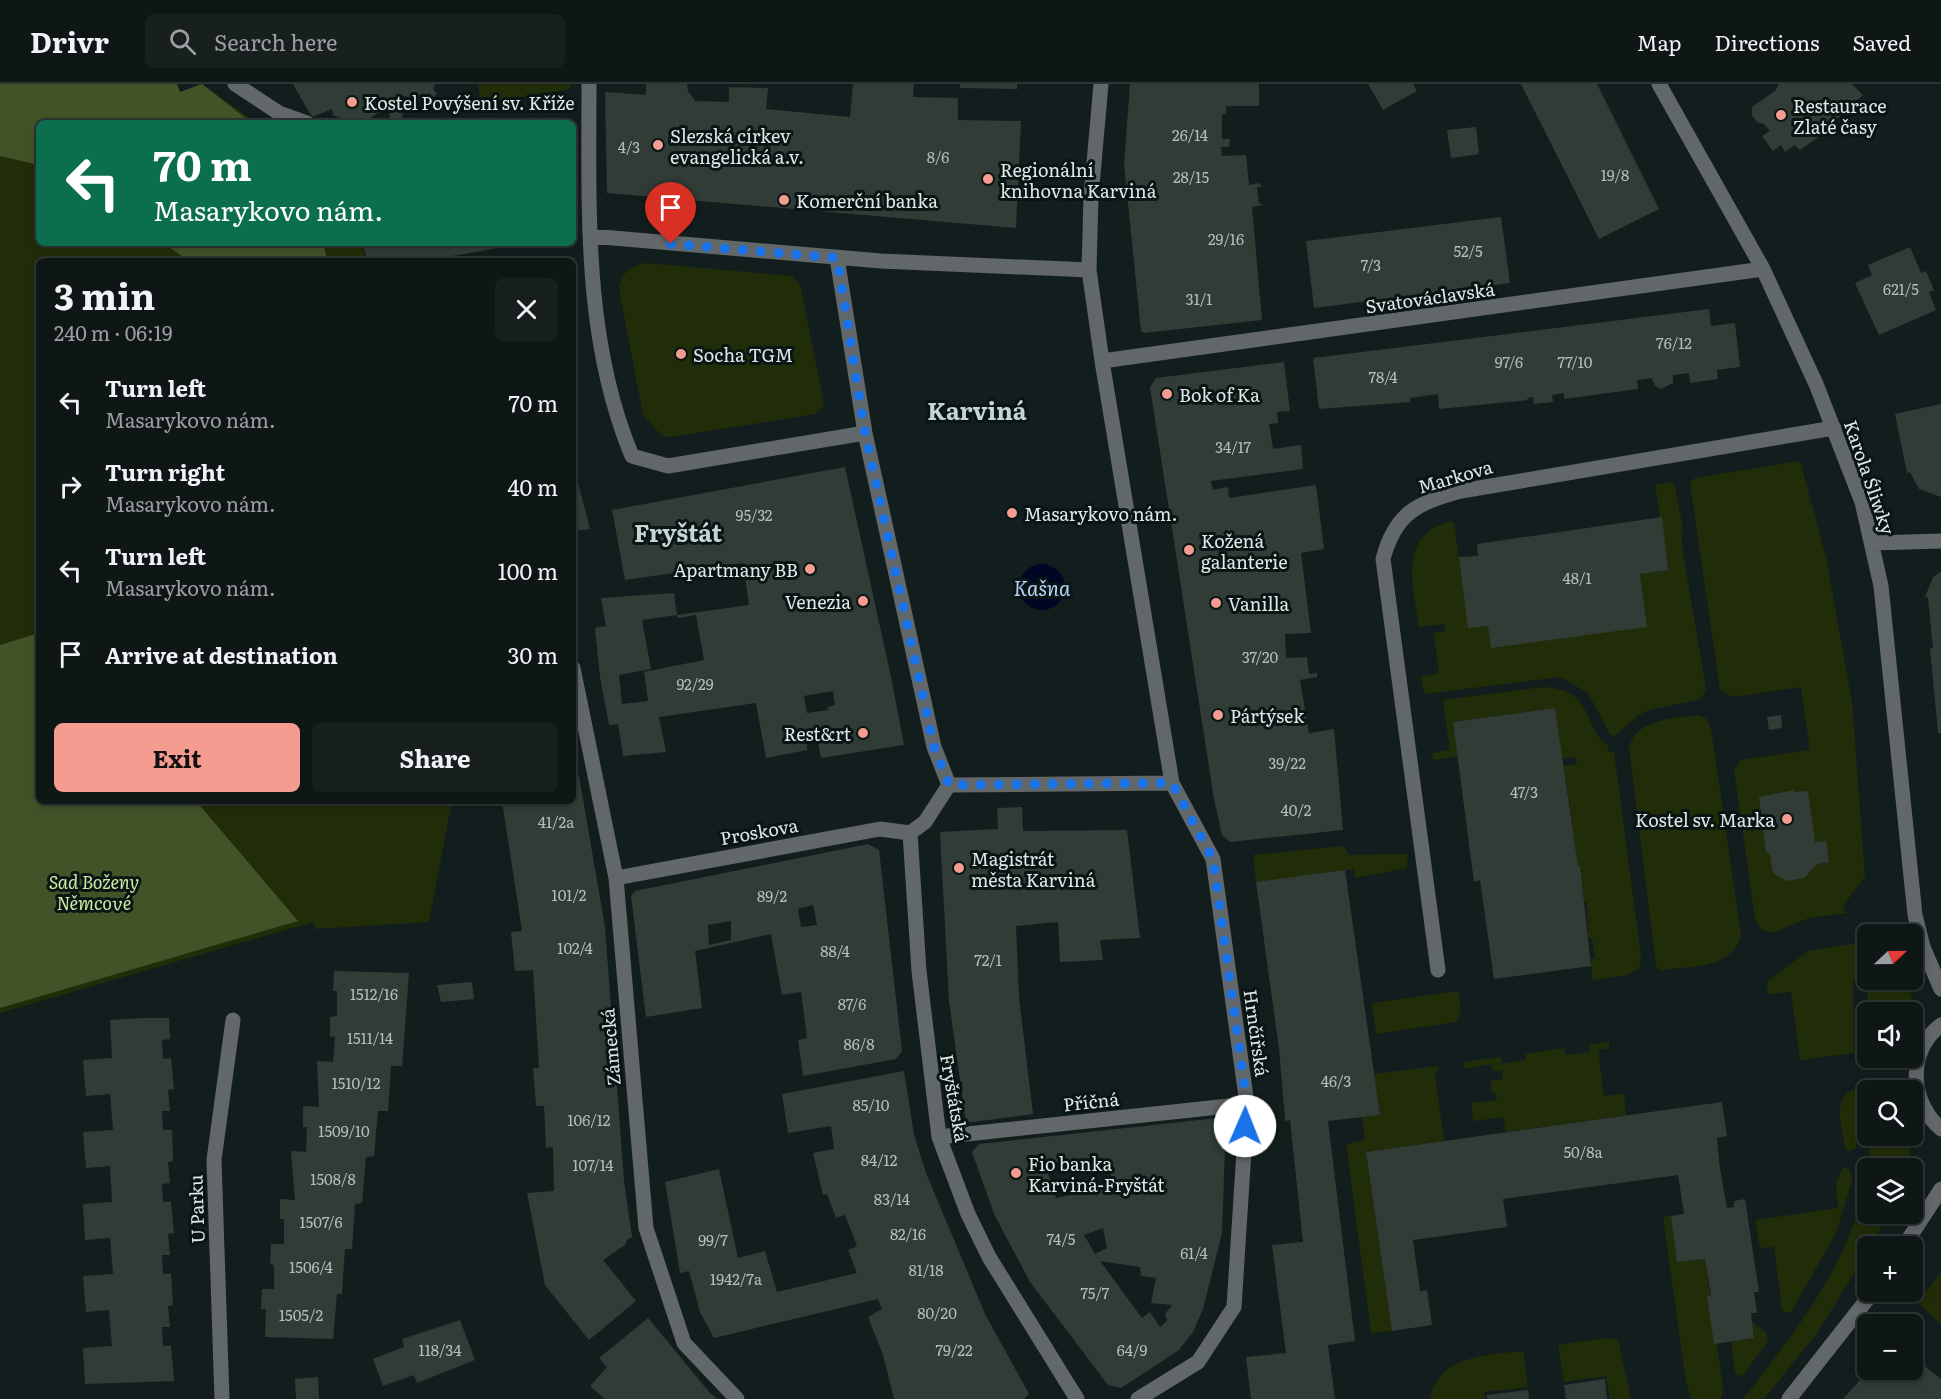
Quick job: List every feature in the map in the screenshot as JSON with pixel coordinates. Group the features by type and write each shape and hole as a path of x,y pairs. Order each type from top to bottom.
{"street":[{"path":"235,84 279,113 299,120"},
{"path":"589,84 592,293 618,421 632,456 668,466 865,433"},
{"path":"949,785 1172,783 1089,270 1091,197 1101,84"},
{"name":"Karola Śliwky","path":"1659,84 1763,269 1834,428 1854,480 1873,543 1881,586 1916,915 1923,947 1941,989"},
{"path":"590,236 837,258 1089,270"},
{"path":"837,258 865,433 934,747 949,785"},
{"name":"Svatováclavská","path":"1102,361 1763,269"},
{"name":"Markova","path":"1438,970 1383,559 1397,524 1411,510 1428,500 1461,491 1834,428"},
{"path":"1873,543 1941,540"},
{"name":"Zámecká","path":"576,683 616,878 646,1228 684,1343 737,1399"},
{"name":"Hrnčířská","path":"1138,1399 1198,1362 1234,1307 1247,1104 1213,859 1172,783"},
{"path":"910,833 925,822 949,785"},
{"name":"Proskova","path":"616,878 880,829 910,833"},
{"name":"Fryštátská","path":"910,833 919,971 939,1137 968,1214 989,1257 1077,1399"},
{"name":"U Parku","path":"222,1399 214,1160 233,1020"},
{"path":"1941,1025 1924,1045 1916,1076 1923,1109 1941,1129"},
{"name":"Příčná","path":"939,1137 1247,1104"},
{"path":"1910,1236 1941,1189"},
{"path":"1789,1399 1865,1302"}],"green space":[{"name":"Sad Boženy Němcové","path":"0,84 177,84 180,92 202,84 253,120 36,120 36,246 362,246 366,258 36,258 36,804 451,804 429,922 315,929 313,922 0,1013"},
{"path":"0,84 177,84 180,92 202,84 248,120 36,120 36,164 0,156"},
{"path":"478,84 570,84 570,89 481,103"},
{"path":"167,246 324,246 326,258 185,258"},
{"path":"646,263 792,276 800,285 824,405 815,414 671,437 662,436 643,415 619,289 627,271"},
{"path":"1800,461 1826,557 1852,702 1865,876 1843,906 1846,913 1809,918 1772,933 1762,930 1755,919 1734,769 1741,760 1810,750 1801,687 1732,697 1720,690 1690,483 1695,478"},
{"path":"1671,482 1675,485 1683,530 1681,531 1683,553 1706,689 1701,699 1640,714 1614,736 1610,734 1588,693 1560,677 1424,694 1421,677 1439,673 1434,633 1446,631 1444,624 1419,627 1413,590 1413,564 1420,541 1428,532 1450,521 1454,523 1469,628 1488,626 1647,627 1640,574 1668,570 1655,485"},
{"path":"36,634 36,804 199,804 298,921 0,1008 0,645"},
{"path":"1544,687 1561,690 1580,702 1599,737 1608,746 1609,752 1614,752 1641,957 1639,968 1627,975 1593,980 1590,959 1595,958 1592,938 1588,938 1587,902 1584,902 1564,766 1577,764 1576,757 1562,759 1555,708 1453,722 1458,756 1433,760 1432,753 1450,750 1443,700"},
{"path":"1698,715 1706,718 1711,728 1741,935 1729,955 1719,960 1708,964 1660,970 1656,966 1629,747 1633,737 1648,725 1668,719"},
{"path":"1344,846 1349,855 1408,854 1407,868 1355,878 1354,869 1256,882 1253,855"},
{"path":"1857,941 1857,981 1853,981 1854,1053 1800,1060 1791,992 1767,994 1768,981 1808,951"},
{"path":"1867,990 1911,990 1912,1002 1868,1002"},
{"path":"1458,991 1461,1012 1456,1022 1376,1034 1372,1003"},
{"path":"1609,1042 1609,1048 1598,1050 1604,1096 1624,1094 1626,1115 1506,1132 1503,1117 1473,1121 1471,1103 1497,1100 1496,1093 1492,1093 1490,1081 1503,1079 1502,1070 1492,1071 1491,1064 1464,1069 1463,1062 1501,1057 1502,1064 1526,1060 1526,1054 1564,1048 1565,1055 1590,1052 1589,1045"},
{"path":"1438,1066 1438,1072 1435,1073 1444,1141 1366,1152 1392,1331 1371,1333 1346,1144 1365,1140 1362,1117 1380,1115 1374,1074"},
{"path":"1856,1089 1856,1148 1849,1151 1845,1149 1840,1114 1843,1098"},
{"path":"1869,1146 1910,1146 1910,1158 1869,1158"},
{"path":"1844,1166 1850,1171 1852,1180 1836,1233 1791,1312 1785,1313 1782,1309 1774,1247 1760,1248 1755,1220 1838,1208 1836,1182"},
{"path":"1857,1214 1857,1224 1883,1224 1876,1236 1857,1236 1857,1269 1817,1333 1764,1399 1742,1399 1792,1335 1820,1292 1833,1270"},
{"path":"1671,1216 1677,1262 1705,1259 1723,1388 1721,1399 1691,1399 1686,1382 1663,1217"},
{"path":"1941,1273 1941,1325 1918,1302 1923,1302 1923,1296"},
{"path":"1752,1322 1766,1332 1768,1341 1743,1375 1738,1376 1735,1373 1731,1341 1754,1338"},
{"path":"1607,1338 1618,1340 1631,1399 1610,1399 1606,1376 1564,1382 1558,1345"},
{"path":"1523,1351 1528,1387 1484,1392 1485,1399 1430,1399 1435,1384 1454,1366 1480,1356"}],"water":[{"name":"Kašna","path":"1042,564 1058,571 1065,587 1058,603 1042,610 1026,603 1019,587 1026,571"}],"building":[{"name":"Kostel Povýšení sv. Kříže","path":"293,84 435,84 433,89 437,94 433,98 429,93 419,99 419,105 414,105 414,99 401,95 403,120 390,120 389,107 366,120 346,120 333,115 332,109 312,117"},
{"path":"646,84 687,84 688,91 695,101 729,102 729,87 768,88 766,109 850,117 853,84 914,84 913,97 958,98 958,120 1021,121 1016,228 607,193 605,92 646,95"},
{"path":"960,84 1017,84 1017,89 960,88"},
{"path":"1130,84 1259,84 1259,106 1226,106 1226,114 1222,114 1222,139 1230,139 1229,147 1221,147 1222,156 1246,155 1249,185 1260,183 1261,187 1257,187 1259,203 1263,205 1252,207 1262,320 1144,333 1141,331 1124,164"},
{"path":"1368,84 1413,84 1417,91 1383,110"},
{"path":"1521,84 1597,84 1659,209 1599,239"},
{"path":"1779,84 1852,84 1863,95 1835,121 1833,118 1817,129 1821,135 1800,150 1795,145 1785,152 1781,145 1773,151 1762,136 1770,131 1764,124 1757,122 1752,115 1752,107 1775,91"},
{"path":"1476,127 1479,154 1451,158 1447,130"},
{"path":"1501,217 1510,283 1314,308 1306,241"},
{"path":"363,246 508,246 448,258 367,258"},
{"path":"1910,247 1921,273 1926,271 1934,290 1929,292 1936,310 1879,335 1855,283 1872,275 1868,265"},
{"path":"1709,309 1711,326 1735,323 1740,367 1717,370 1718,379 1690,383 1689,373 1673,375 1673,383 1661,389 1655,386 1652,378 1637,380 1638,389 1564,399 1564,393 1552,395 1553,402 1534,404 1533,397 1527,398 1528,400 1439,409 1438,394 1410,398 1410,402 1319,409 1313,358"},
{"path":"1284,362 1290,411 1277,412 1278,423 1269,424 1273,449 1301,445 1303,469 1211,481 1213,490 1228,487 1229,498 1316,485 1324,549 1301,553 1311,633 1285,634 1286,658 1307,657 1309,674 1317,673 1317,677 1300,680 1309,733 1334,729 1343,830 1230,842 1222,835 1214,799 1150,387 1156,378"},
{"path":"1941,404 1941,497 1919,489 1910,472 1907,473 1895,414"},
{"path":"845,467 904,745 821,758 818,742 807,744 807,750 766,758 756,703 659,717 666,752 623,756 618,724 609,725 600,677 595,628 606,626 601,598 674,593 677,615 749,605 743,563 625,580 612,510","holes":["677,615 678,618 696,615 704,660 644,672 648,701 622,704 619,675 651,669 642,620","833,691 835,705 827,707 828,710 807,713 804,696"]},
{"path":"576,475 590,529 576,531"},
{"path":"1662,517 1668,570 1640,574 1647,627 1491,648 1488,626 1468,628 1459,557 1478,556 1477,544"},
{"path":"1941,572 1941,733 1938,733 1930,648 1933,648 1928,597 1925,597 1933,577"},
{"path":"1555,708 1578,866 1580,866 1591,966 1494,979 1480,880 1474,882 1453,722"},
{"path":"1781,715 1782,728 1769,730 1767,717"},
{"path":"576,776 579,776 605,927 624,1181 632,1237 625,1245 603,1260 636,1301 589,1340 545,1285 527,1193 554,1191 553,1147 546,1148 544,1106 536,1106 533,1068 539,1068 533,970 515,971 511,932 522,931 502,804 576,804"},
{"name":"Kostel sv. Marka","path":"1794,790 1794,792 1808,791 1815,842 1826,841 1829,862 1817,864 1804,878 1787,881 1773,873 1770,854 1766,852 1759,797"},
{"path":"1022,807 1023,831 1127,830 1140,938 1100,940 1103,960 1060,962 1058,922 1016,926 1019,998 1033,1114 966,1123 949,1001 940,832 998,829 997,808"},
{"path":"868,844 879,850 902,1051 896,1059 803,1076 798,1040 807,1038 801,992 782,995 771,934 695,951 702,1008 646,1017 631,896 635,891","holes":["813,905 817,925 801,927 798,909","731,921 731,940 709,945 708,925"]},
{"path":"1345,870 1380,1115 1328,1121 1355,1341 1328,1345 1335,1399 1251,1399 1246,1357 1286,1353 1272,1245 1303,1242 1290,1120 1285,1121 1279,1049 1256,882"},
{"path":"334,971 409,973 402,1066 391,1066 388,1111 378,1111 374,1156 366,1157 362,1203 355,1204 352,1249 345,1249 342,1294 337,1294 333,1339 265,1337 266,1309 261,1309 262,1289 274,1289 274,1265 270,1264 271,1244 284,1244 284,1219 280,1219 280,1199 295,1200 291,1151 306,1152 307,1127 303,1127 303,1106 319,1107 317,1061 333,1062 335,1036 330,1037 330,1017 337,1016 337,991 333,991"},
{"path":"472,982 474,999 441,1002 437,985"},
{"path":"169,1018 170,1039 162,1040 163,1059 171,1058 174,1089 168,1090 170,1111 162,1111 163,1130 172,1130 173,1161 168,1162 170,1183 162,1184 163,1202 171,1202 174,1233 168,1234 170,1255 162,1255 163,1274 171,1274 173,1305 168,1306 170,1327 162,1327 163,1346 171,1346 174,1381 85,1384 83,1348 112,1346 109,1310 86,1312 83,1276 113,1274 110,1238 85,1240 83,1204 112,1202 110,1166 86,1168 83,1132 113,1130 110,1094 86,1096 83,1060 112,1058 110,1020"},
{"path":"904,1071 914,1135 926,1173 985,1314 1029,1394 1024,1399 894,1399 883,1355 868,1317 882,1309 878,1299 714,1338 700,1312 689,1271 680,1273 665,1182 719,1169 738,1258 765,1251 777,1292 857,1273 848,1250 857,1246 845,1215 836,1218 827,1194 823,1195 813,1153 834,1149 831,1126 788,1133 782,1094"},
{"path":"1722,1102 1727,1136 1717,1138 1727,1208 1734,1207 1734,1201 1745,1199 1759,1292 1754,1292 1757,1313 1751,1313 1754,1338 1714,1344 1707,1296 1711,1295 1705,1259 1677,1262 1671,1216 1684,1214 1678,1175 1503,1199 1507,1227 1413,1240 1420,1291 1427,1290 1432,1325 1392,1331 1366,1152"},
{"path":"1226,1117 1222,1233 1203,1309 1193,1332 1179,1350 1121,1388 1108,1385 1030,1282 994,1214 972,1152 979,1144","holes":["1111,1159 1111,1186 1056,1198 1046,1167 1058,1163","1103,1228 1107,1248 1095,1254 1084,1235","1100,1261 1140,1267 1141,1276 1156,1278 1151,1303 1172,1305 1165,1314 1167,1321 1160,1327 1150,1312 1142,1318"]},
{"path":"648,1318 710,1393 718,1399 605,1399 590,1386 607,1367 599,1358"},
{"path":"460,1320 475,1360 417,1383 414,1375 383,1386 373,1359 404,1347 402,1339"},
{"path":"1923,1365 1941,1379 1941,1399 1843,1399 1860,1380 1923,1380"},
{"path":"318,1377 319,1399 296,1399 295,1379"},
{"path":"1605,1379 1607,1399 1566,1399 1564,1385"},
{"path":"1528,1390 1529,1399 1487,1399 1487,1395"}],"place":[{"name":"Kostel Povýšení sv. Kříže","path":"352,102"},
{"name":"Restaurace Zlaté časy","path":"1781,115"},
{"name":"Slezská církev evangelická a.v.","path":"658,145"},
{"name":"Regionální knihovna Karviná","path":"988,179"},
{"name":"Komerční banka","path":"784,200"},
{"name":"Socha TGM","path":"681,354"},
{"name":"Bok of Ka","path":"1167,394"},
{"name":"Masarykovo nám.","path":"1012,513"},
{"name":"Kožená galanterie","path":"1189,550"},
{"name":"Apartmany BB","path":"810,569"},
{"name":"Venezia","path":"863,601"},
{"name":"Vanilla","path":"1216,603"},
{"name":"Pártýsek","path":"1218,715"},
{"name":"Rest&rt","path":"863,733"},
{"name":"Kostel sv. Marka","path":"1787,819"},
{"name":"Magistrát města Karviná","path":"959,868"},
{"name":"Fio banka Karviná-Fryštát","path":"1016,1173"}],"district":[{"name":"Karviná","path":"977,409"},
{"name":"Fryštát","path":"678,531"}],"route":[{"path":"671,244 837,258 865,433 934,747 949,785 1172,783 1213,859 1247,1104 1245,1126"}]}
